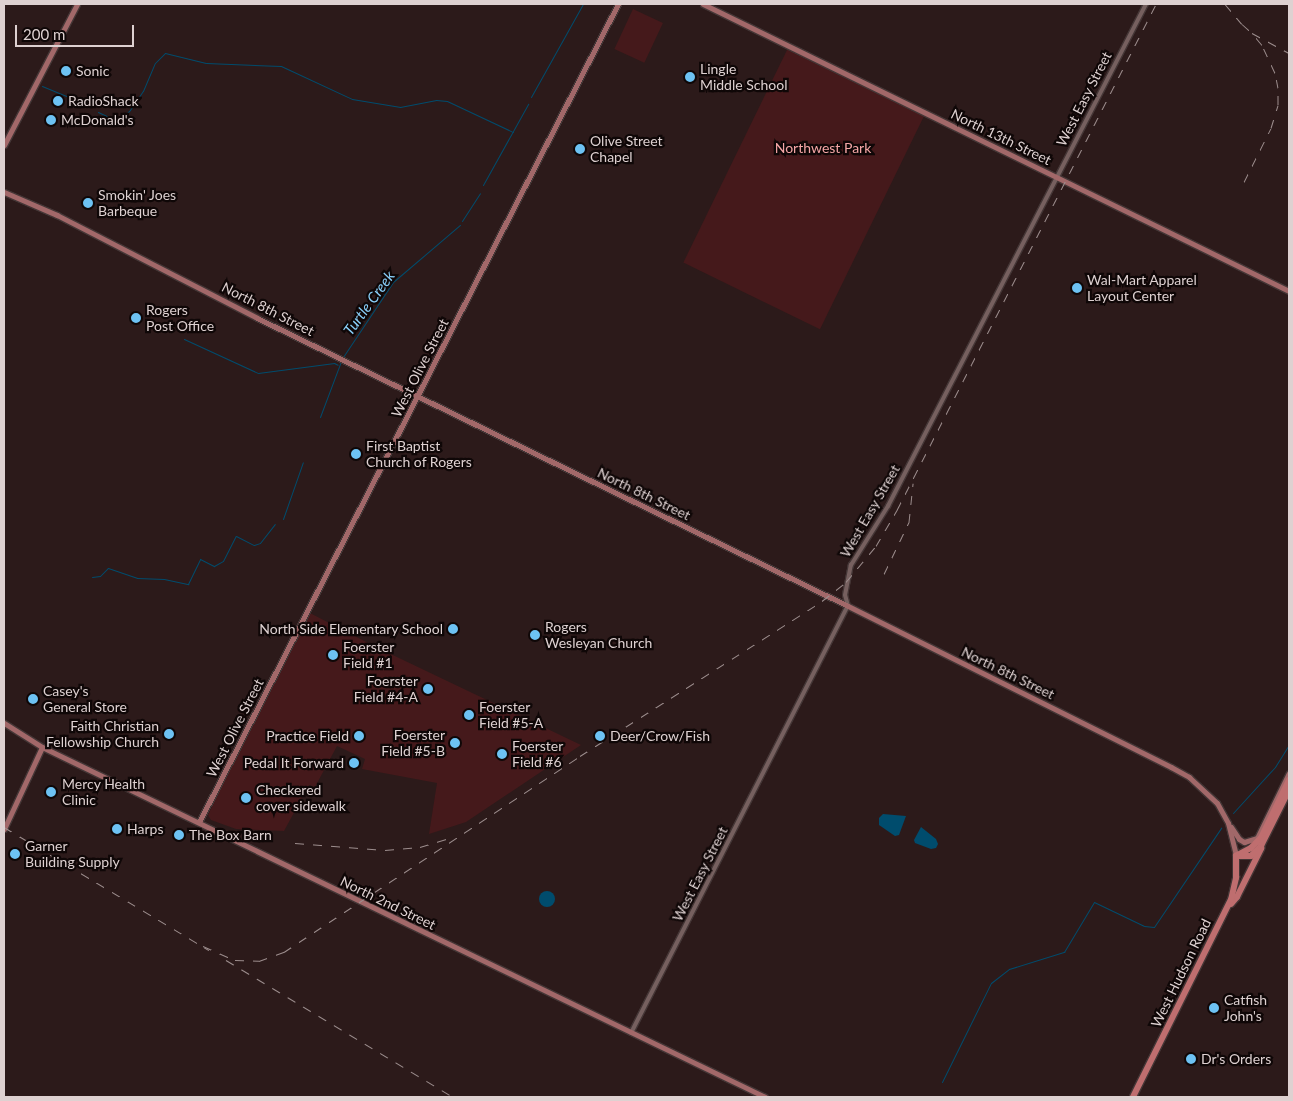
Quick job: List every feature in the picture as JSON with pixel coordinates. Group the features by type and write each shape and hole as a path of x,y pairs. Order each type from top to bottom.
{"highway":[{"path":"1236,856 1256,844 1289,780"},
{"path":"1225,912 1237,897 1289,790"},
{"path":"1236,856 1250,856 1261,846"},
{"name":"West Hudson Road","path":"1133,1097 1225,912 1234,889 1236,856"}],"main road":[{"path":"4,145 77,4"},
{"name":"West Olive Street","path":"199,822 618,4"},
{"name":"North 13th Street","path":"703,4 1289,291"},
{"path":"4,140 9,135"},
{"name":"North 8th Street","path":"4,192 31,202 94,233 257,318 848,606 1189,776 1217,802 1228,823 1236,856"},
{"name":"North 2nd Street","path":"4,723 42,747 765,1097"},
{"path":"4,828 42,747"},
{"path":"1228,823 1239,839 1251,842 1257,838 1289,773"}],"street":[{"name":"West Easy Street","path":"631,1033 848,606 845,595 851,565 888,506 1146,4"}],"green space":[{"path":"633,9 663,23 644,63 614,49"},
{"name":"Northwest Park","path":"789,46 926,113 820,329 683,263"},
{"path":"306,611 376,647 581,745 466,822 429,834 437,783 362,769 365,759 337,746 315,787 309,785 284,831 236,829 211,820 208,815"}],"water":[{"path":"883,814 906,816 899,835 895,836 879,825 879,818"},
{"path":"921,827 936,839 938,844 936,848 931,849 915,843 914,840"},
{"path":"547,891 553,893 555,899 553,905 547,907 541,905 539,899 541,893"}],"waterway":[{"name":"Turtle Creek","path":"531,97 583,4"},
{"path":"98,112 120,120 130,110 143,91 155,63 165,53 206,63 281,66 352,99 400,107 436,100 447,101 513,132"},
{"path":"42,86 93,107"},
{"name":"Turtle Creek","path":"483,185 528,104"},
{"name":"Turtle Creek","path":"462,221 480,193"},
{"name":"Turtle Creek","path":"343,357 393,282 460,225"},
{"path":"184,339 258,373 334,363 338,365"},
{"name":"Turtle Creek","path":"320,417 341,361"},
{"name":"Turtle Creek","path":"283,519 303,462"},
{"name":"Turtle Creek","path":"92,577 100,576 108,568 137,578 164,579 188,584 200,559 214,566 223,561 236,536 254,545 260,543 275,524"},
{"path":"1233,813 1275,767 1289,745"},
{"path":"942,1082 991,983 1009,969 1064,952 1094,902 1144,926 1154,927 1221,828"}],"railway":[{"path":"203,946 235,960 259,961 284,952 580,756 822,601 846,582 876,546 897,510 1156,4"},
{"path":"1225,4 1252,33 1289,53"},
{"path":"1244,182 1271,128 1278,105 1278,88 1275,73 1262,45 1252,33"},
{"path":"884,574 909,522 913,483"},
{"path":"4,827 209,950"},
{"path":"295,843 385,850 420,847 450,838"},
{"path":"226,960 453,1097"}],"place":[{"name":"Sonic","path":"66,71"},
{"name":"Lingle Middle School","path":"690,77"},
{"name":"RadioShack","path":"58,101"},
{"name":"McDonald's","path":"51,120"},
{"name":"Olive Street Chapel","path":"580,149"},
{"name":"Smokin' Joes Barbeque","path":"88,203"},
{"name":"Wal-Mart Apparel Layout Center","path":"1077,288"},
{"name":"Rogers Post Office","path":"136,318"},
{"name":"First Baptist Church of Rogers","path":"356,454"},
{"name":"North Side Elementary School","path":"453,629"},
{"name":"Rogers Wesleyan Church","path":"535,635"},
{"name":"Foerster Field #1","path":"333,655"},
{"name":"Foerster Field #4-A","path":"428,689"},
{"name":"Casey's General Store","path":"33,699"},
{"name":"Foerster Field #5-A","path":"469,715"},
{"name":"Faith Christian Fellowship Church","path":"169,734"},
{"name":"Practice Field","path":"359,736"},
{"name":"Deer/Crow/Fish","path":"600,736"},
{"name":"Foerster Field #5-B","path":"455,743"},
{"name":"Foerster Field #6","path":"502,754"},
{"name":"Pedal It Forward","path":"354,763"},
{"name":"Mercy Health Clinic","path":"51,792"},
{"name":"Checkered cover sidewalk","path":"246,798"},
{"name":"Harps","path":"117,829"},
{"name":"The Box Barn","path":"179,835"},
{"name":"Garner Building Supply","path":"15,854"},
{"name":"Catfish John's","path":"1214,1008"},
{"name":"Dr's Orders","path":"1191,1059"}]}
